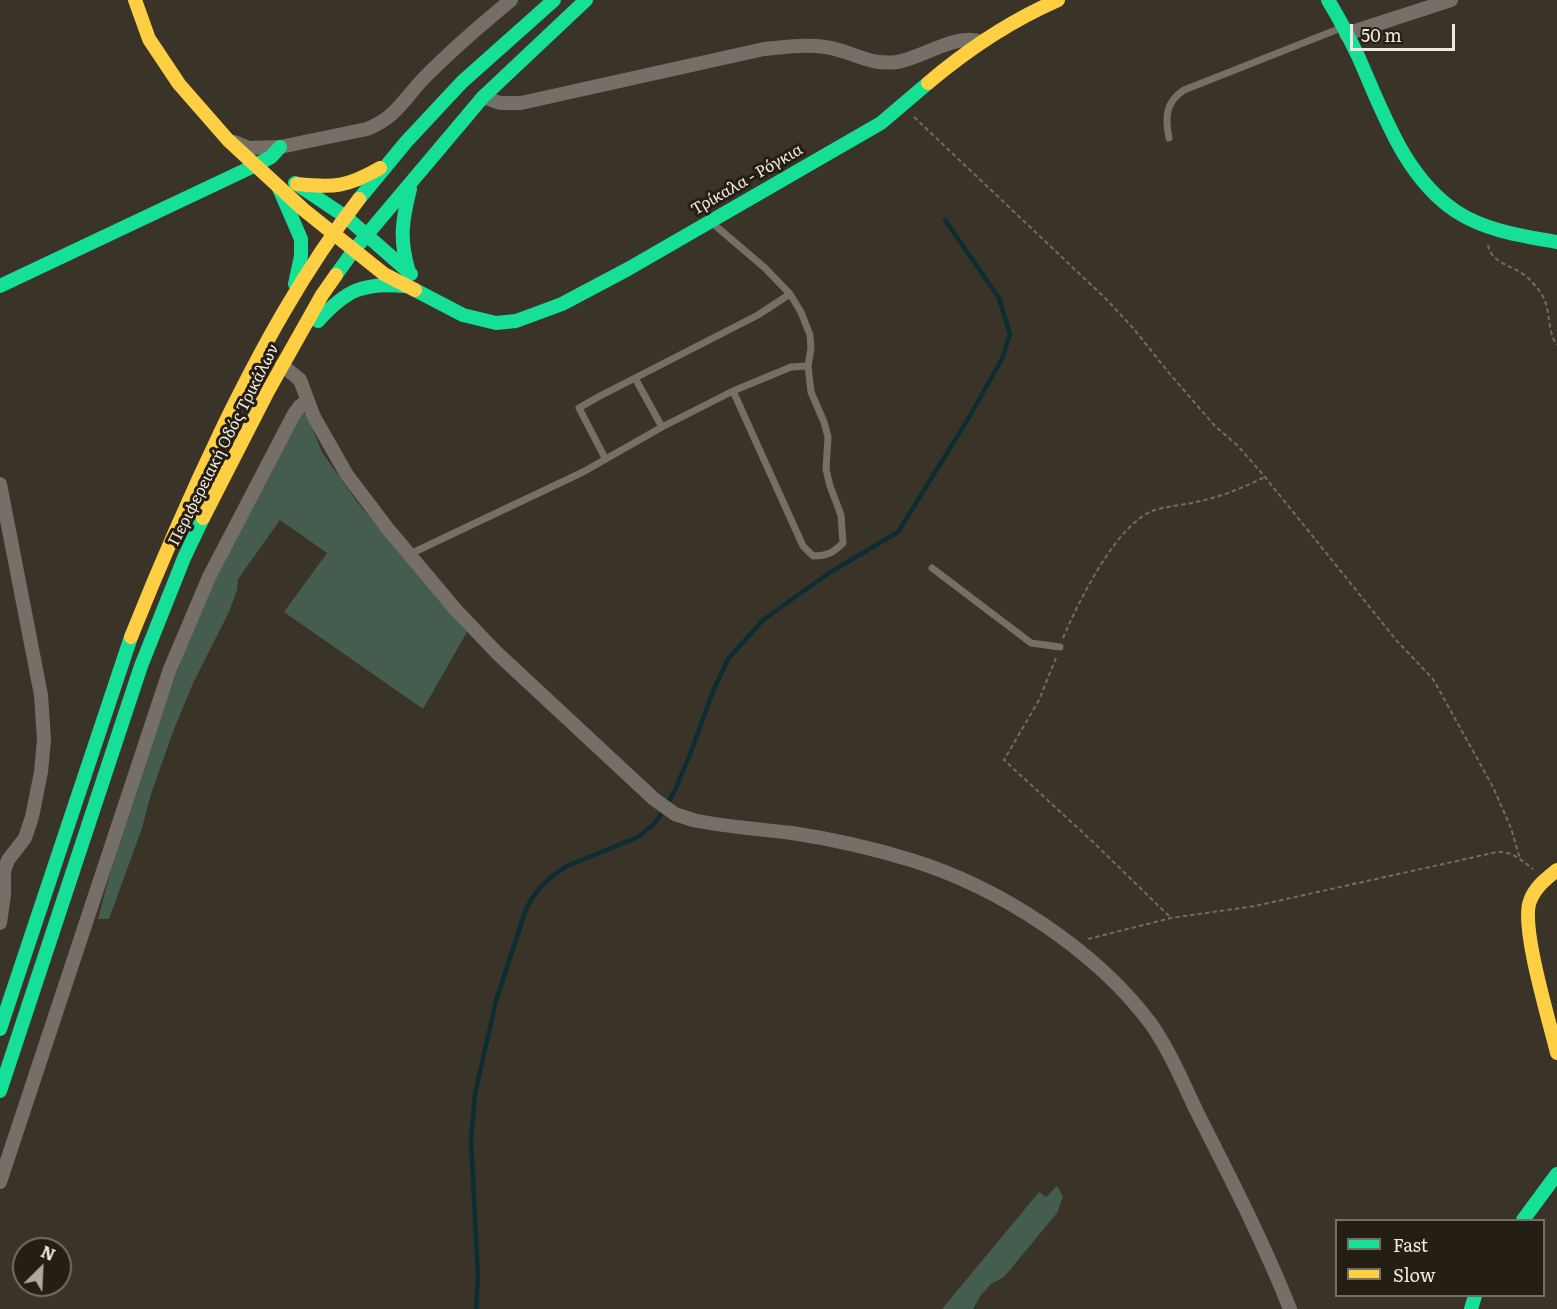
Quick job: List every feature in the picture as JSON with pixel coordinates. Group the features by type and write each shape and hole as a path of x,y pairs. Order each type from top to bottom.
{"main road":[{"name":"Τρίκαλα - Ρόγκια","path":"135,0 149,39 179,84 228,140 334,235 384,274 405,286 463,315 496,323 516,321 562,304 628,269 881,123 981,42 1024,15 1058,0"},
{"name":"Περιφερειακή Οδός Τρικάλων","path":"0,1029 128,646 163,555 237,397 278,319 346,218 389,163 464,81 554,0"},
{"name":"Περιφερειακή Οδός Τρικάλων","path":"0,1091 141,666 158,622 215,492 285,360 322,295 367,234 483,97 586,0"},
{"path":"1328,0 1345,30 1398,141 1419,174 1449,206 1464,216 1490,227 1557,242"},
{"path":"0,286 256,165 271,157 280,147"},
{"path":"297,184 343,187 357,182 389,163"},
{"name":"Τρίκαλα - Ρόγκια","path":"274,181 297,184 346,218 409,272 430,298"},
{"path":"274,181 296,224 300,239 301,256 292,297"},
{"path":"409,272 402,254 401,228 402,215 412,183"},
{"path":"285,360 331,306 351,290 383,283 405,286"},
{"path":"1557,870 1543,879 1529,903 1529,934 1557,1053"},
{"path":"1524,1219 1557,1174"}],"street":[{"path":"228,140 249,148 280,147 368,129 388,119 426,75 511,0"},
{"path":"1345,30 1451,0"},
{"path":"483,97 500,103 521,103 764,49 791,46 825,47 861,59 882,63 898,62 920,56 963,40 975,39 981,42"},
{"path":"285,360 300,380 321,432 347,475 456,610 490,646 654,799 683,818 791,833 854,845 927,865 994,896 1032,918 1098,967 1125,994 1152,1026 1161,1041 1247,1211 1290,1309"},
{"path":"0,1182 170,669 209,577 234,528 294,414 308,401"},
{"path":"0,484 38,676 44,740 41,772 32,817 25,838 8,860 4,872 4,895 0,922"}],"lane":[{"path":"1169,138 1166,119 1168,108 1172,100 1184,90 1345,30"},
{"path":"709,221 765,268 790,294 801,312 810,335 811,348 808,366 811,392 828,437 826,469 841,515 843,543 834,552 823,556 813,556 803,546 733,391"},
{"path":"606,458 579,408 758,315 790,294"},
{"path":"410,554 583,472 662,427 733,391 791,367 808,366"},
{"path":"635,378 662,427"},
{"path":"932,568 1031,643 1060,647"}],"path":[{"path":"900,106 926,127 1105,298 1134,329 1169,374 1215,426 1238,446 1397,641 1433,678 1493,787 1511,828 1520,859"},
{"path":"1490,227 1487,241 1489,252 1496,259 1523,273 1540,293 1547,307 1551,334 1557,345"},
{"path":"1172,918 1004,760 1039,700 1060,647 1094,576 1121,538 1143,516 1154,510 1218,497 1264,477"},
{"path":"1069,944 1172,918 1255,906 1440,866 1488,853 1504,851 1520,859 1543,879"}],"green space":[{"path":"302,412 307,415 322,452 357,502 467,632 423,709 284,612 327,553 280,520 238,579 237,590 229,612 194,681 174,729 109,919 98,919 121,831 204,595"},
{"path":"1057,1186 1063,1197 1057,1213 1004,1277 991,1284 973,1309 942,1309 1039,1192 1046,1197"}],"waterway":[{"path":"476,1309 478,1277 471,1140 475,1094 496,1001 525,912 537,891 547,880 567,866 638,837 653,825 675,790 713,691 728,659 763,620 829,573 898,532 968,419 1002,359 1010,334 999,298 945,220"}],"traffic: fast":[{"path":"359,199 406,142 462,82 554,0"},
{"path":"336,275 354,250 483,97 586,0"},
{"path":"1328,0 1355,49 1397,142 1423,181 1439,198 1457,212 1480,224 1506,232 1557,242"},
{"path":"415,290 463,315 496,323 516,321 562,304 628,269 881,123 928,83"},
{"path":"0,286 256,165 271,157 280,147"},
{"path":"295,183 346,217 411,274"},
{"path":"278,186 301,239 301,256 295,284"},
{"path":"409,272 403,231 410,189"},
{"path":"318,321 328,310 356,290 378,285 405,286"},
{"path":"0,1091 141,666 184,558 203,518"},
{"path":"0,1029 131,637"},
{"path":"1524,1219 1557,1174"},
{"path":"1471,1309 1475,1297"}],"traffic: slow":[{"path":"135,0 149,39 179,84 228,140 304,210 384,274 415,290"},
{"path":"928,83 990,37 1058,0"},
{"path":"297,184 340,185 380,168"},
{"path":"131,637 198,481 252,369 302,282 359,199"},
{"path":"203,518 268,391 322,295 336,275"},
{"path":"1557,870 1535,892 1530,901 1528,913 1532,952 1557,1053"}]}
